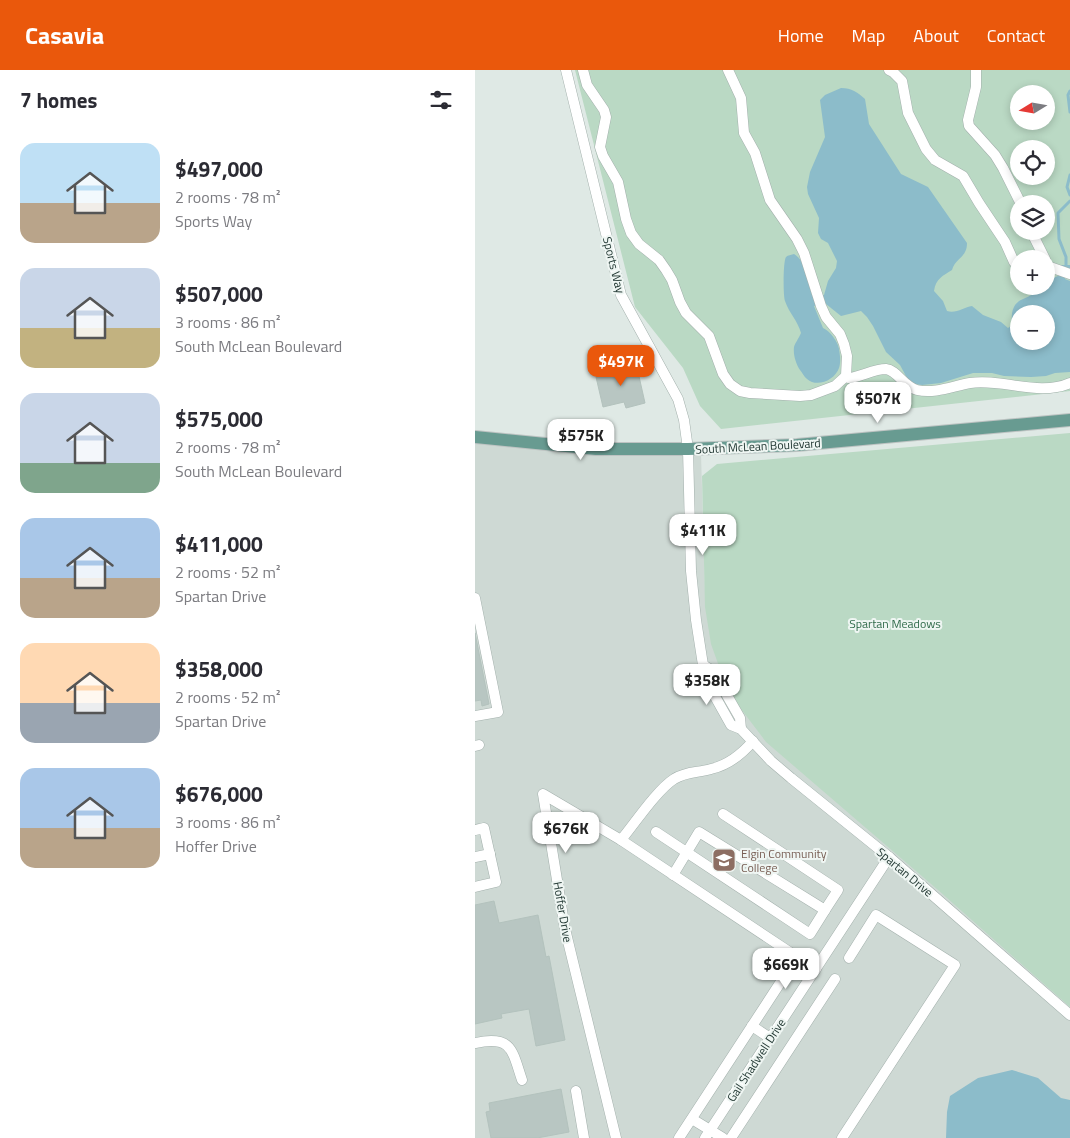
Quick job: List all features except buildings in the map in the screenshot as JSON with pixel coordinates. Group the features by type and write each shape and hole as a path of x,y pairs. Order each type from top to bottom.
{"main road":[{"name":"South McLean Boulevard","path":"475,438 596,449 688,449 797,445 1070,420"}],"street":[{"name":"Sports Way","path":"567,70 621,295 678,399 688,449"},
{"path":"583,70 587,85 604,110 606,117 600,146 603,156 618,182 625,219 631,234 639,244 659,260 666,270 672,280 679,302 686,313 709,336 723,374 730,384 740,391 750,393 811,395 835,386 846,376 847,356 845,344 819,300 804,252 770,200 755,153 744,133 741,98 728,70"},
{"path":"889,70 902,81 908,113 926,149 935,160 963,176 1005,242 1010,253"},
{"path":"976,70 976,87 968,120 969,126 999,162 1016,195"},
{"path":"1055,268 1070,274"},
{"path":"846,376 854,378 884,369 889,370 909,387 927,392 971,383 1039,387 1055,387 1070,383"},
{"name":"Spartan Drive","path":"688,449 691,571 703,675 731,725 741,729 791,778 889,857 1070,1015"},
{"path":"475,598 498,712 475,716"},
{"path":"753,741 745,750 727,763 675,778 665,786 621,840 816,968"},
{"name":"Hoffer Drive","path":"615,1138 565,929 543,794 621,840"},
{"path":"656,832 810,934 837,890 723,814"},
{"path":"475,830 484,828 496,882 475,887"},
{"path":"673,874 699,832 825,910"},
{"path":"475,857 490,854"},
{"name":"Gail Shadwell Drive","path":"708,1134 889,857"},
{"path":"842,1138 955,966 876,915 849,958"},
{"path":"679,1138 797,957"},
{"path":"731,1138 835,978"},
{"path":"752,1026 770,1038"},
{"path":"475,1043 496,1040 504,1042 513,1052 522,1080"},
{"path":"576,1092 584,1138"},
{"path":"691,1119 708,1134 723,1138"}],"shaded area":[{"name":"Elgin Community College","path":"475,438 701,454 705,591 1070,999 1070,1138 475,1138"}],"green space":[{"path":"575,70 1070,70 1070,391 721,429 700,406 683,368 635,307"},
{"name":"Spartan Meadows","path":"1070,433 1070,1007 766,742 741,709 725,683 711,644 705,607 702,476 717,464"}],"water":[{"path":"841,88 854,91 865,99 869,124 901,174 928,187 967,243 967,248 963,255 956,262 952,270 938,280 935,287 934,291 943,301 947,311 957,311 972,306 983,315 1001,322 1008,328 1010,326 1010,350 1055,350 1055,305 1016,305 1031,295 1055,295 1055,277 1058,276 1061,265 1070,265 1070,271 1066,272 1065,279 1070,281 1070,372 1031,377 973,373 941,383 914,384 907,378 900,365 886,352 873,326 861,311 841,316 826,304 814,306 823,328 831,334 838,346 839,368 834,376 820,383 811,382 805,377 794,356 794,347 801,333 785,301 784,265 786,257 794,254 798,257 804,267 812,295 815,298 824,295 828,281 836,268 837,261 828,243 821,239 818,233 819,218 808,194 807,187 810,172 825,137 820,100 825,95"},
{"path":"1012,1070 1038,1078 1061,1098 1070,1100 1070,1138 946,1138 950,1096 978,1078"}],"waterway":[{"path":"1070,91 1068,95 1070,112"},
{"path":"1070,175 1067,187 1070,195"},
{"path":"1066,267 1066,257 1059,239 1058,213 1070,201"}],"place":[{"name":"Elgin Community College","path":"724,860"}]}
